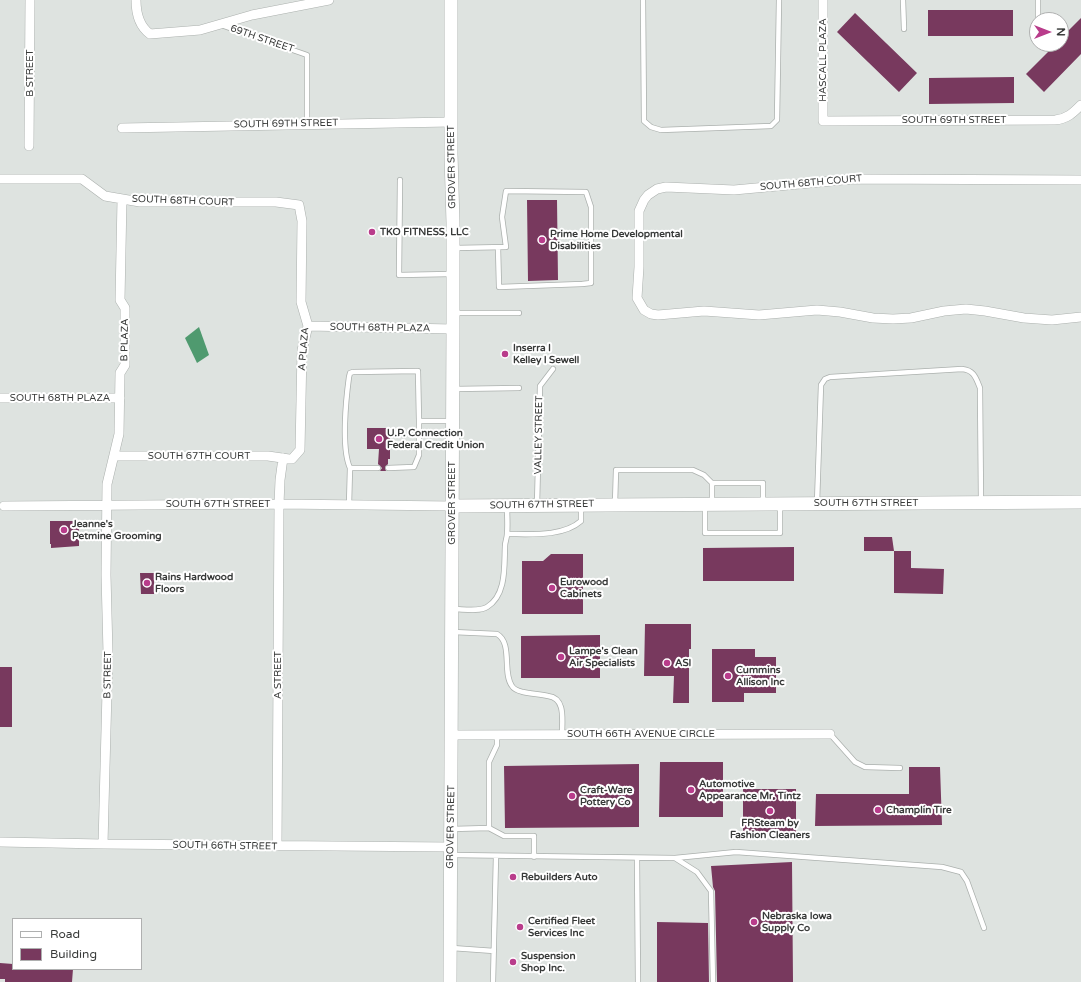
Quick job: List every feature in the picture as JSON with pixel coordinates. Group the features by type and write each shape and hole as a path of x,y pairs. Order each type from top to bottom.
{"main road":[{"name":"GROVER STREET","path":"450,982 453,389 451,0"},
{"name":"SOUTH 67TH STREET","path":"452,506 1081,502"}],"street":[{"name":"B STREET","path":"29,146 30,0"},
{"path":"136,0 136,10 140,23 150,34 189,32 252,15 329,0"},
{"name":"HASCALL PLAZA","path":"823,0 823,121"},
{"name":"SOUTH 69TH STREET","path":"823,121 1056,120 1068,117 1081,105"},
{"name":"SOUTH 69TH STREET","path":"122,128 451,122"},
{"name":"SOUTH 68TH COURT","path":"0,179 82,179 105,196 140,202 276,202 300,205"},
{"name":"SOUTH 68TH COURT","path":"1081,180 854,179 734,190 666,187 657,189 648,195 639,211 640,249 637,298 644,310 650,314 658,315 704,311 759,315 818,310 840,312 872,318 893,319 911,318 944,311 966,309 1009,316 1052,320 1081,317"},
{"name":"B PLAZA","path":"107,505 107,484 119,434 120,373 125,365 125,308 120,300 122,199"},
{"name":"A PLAZA","path":"284,458 292,459 301,447 302,350 308,326 301,302 302,221 300,205"},
{"name":"SOUTH 68TH PLAZA","path":"308,326 453,329"},
{"name":"SOUTH 68TH PLAZA","path":"0,398 120,398"},
{"name":"SOUTH 67TH COURT","path":"114,456 268,456 284,458"},
{"path":"279,504 280,480 284,458"},
{"name":"SOUTH 67TH STREET","path":"4,506 279,504 452,506"},
{"name":"A STREET","path":"277,846 279,504"},
{"name":"B STREET","path":"103,844 108,653 106,575 107,505"},
{"name":"SOUTH 66TH AVENUE CIRCLE","path":"452,735 830,734"},
{"name":"SOUTH 66TH STREET","path":"0,842 277,846 450,851"}],"lane":[{"path":"643,0 644,121 651,127 661,130 771,126 777,120 779,0"},
{"path":"903,0 904,29"},
{"path":"1038,0 1038,12"},
{"name":"69TH STREET","path":"219,25 307,55 307,124"},
{"path":"400,180 399,275 453,274"},
{"path":"453,248 498,247 506,247 502,217 506,191 586,192 591,207 591,283 499,286 498,247"},
{"path":"453,313 519,313"},
{"name":"VALLEY STREET","path":"537,505 540,386 553,369"},
{"path":"817,503 821,385 825,378 962,369 973,373 980,388 981,502"},
{"path":"349,505 350,468 346,457 345,414 350,373 418,371 419,455 414,467 388,468"},
{"path":"453,389 519,388"},
{"path":"419,421 452,421"},
{"path":"350,468 378,468"},
{"path":"615,504 616,470 693,470 704,475 712,483 763,483 763,503"},
{"path":"712,483 705,533 780,533 780,503"},
{"path":"507,534 534,534 566,531 575,527 581,521 581,504"},
{"path":"452,609 483,609 494,601 502,584 505,570 504,544 507,534 507,505"},
{"path":"452,632 497,634 501,636 504,642 509,680 512,686 515,689 529,694 553,696 558,700 561,706 562,735"},
{"path":"830,734 855,762 864,767 900,768"},
{"path":"489,828 489,762 497,745 497,735"},
{"path":"451,829 489,828 504,836 534,836 534,857"},
{"path":"450,851 496,856 637,858 675,858 736,852 942,867 961,872 967,881 984,928"},
{"path":"493,982 496,856"},
{"path":"637,858 638,982"},
{"path":"675,858 697,872 711,890 713,982"},
{"path":"450,948 494,951"}],"shaded area":[{"path":"199,327 209,355 197,363 185,338"}],"building":[{"path":"928,10 1013,10 1013,36 928,36"},
{"path":"855,13 917,73 899,92 837,32"},
{"path":"1081,18 1081,54 1044,92 1026,74 1048,52 1069,52 1069,30"},
{"path":"1014,77 1014,103 929,104 929,78"},
{"name":"Prime Home Developmental Disabilities","path":"527,200 557,200 558,280 528,281"},
{"name":"U.P. Connection Federal Credit Union","path":"367,428 390,428 390,459 388,459 388,464 385,467 386,471 380,471 382,468 378,464 379,449 367,449"},
{"name":"Jeanne's Petmine Grooming","path":"50,521 79,521 79,546 51,548"},
{"path":"864,537 892,537 894,551 864,551"},
{"path":"794,547 794,581 703,581 703,548"},
{"path":"894,551 911,551 911,568 944,569 943,594 894,593"},
{"name":"Eurowood Cabinets","path":"551,554 583,554 583,614 522,614 522,561 543,561"},
{"name":"Rains Hardwood Floors","path":"140,573 154,573 154,594 141,594"},
{"name":"ASI","path":"645,624 691,624 691,649 689,649 689,703 673,703 674,676 644,676"},
{"name":"Lampe's Clean Air Specialists","path":"600,635 600,678 521,678 521,636"},
{"path":"712,649 755,649 755,657 776,657 776,693 744,693 744,702 712,702"},
{"path":"0,667 12,667 12,727 0,727"},
{"name":"Automotive Appearance Mr. Tintz","path":"660,762 723,762 723,817 659,817"},
{"name":"Craft-Ware Pottery Co","path":"639,764 639,827 505,828 504,766"},
{"name":"Champlin Tire","path":"909,767 940,767 942,825 815,826 816,794 909,794"},
{"name":"FRSteam by Fashion Cleaners","path":"743,789 796,789 796,832 743,832"},
{"name":"Nebraska Iowa Supply Co","path":"792,862 793,982 717,982 715,891 713,887 711,866"},
{"path":"657,922 708,923 709,982 657,982"},
{"path":"0,963 12,964 12,970 73,970 72,982 5,982 5,979 0,979"}],"place":[{"name":"TKO FITNESS, LLC","path":"372,232"},
{"name":"Prime Home Developmental Disabilities","path":"542,240"},
{"name":"Inserra l Kelley l Sewell","path":"505,354"},
{"name":"U.P. Connection Federal Credit Union","path":"379,439"},
{"name":"Jeanne's Petmine Grooming","path":"64,530"},
{"name":"Rains Hardwood Floors","path":"147,583"},
{"name":"Eurowood Cabinets","path":"552,588"},
{"name":"Lampe's Clean Air Specialists","path":"561,657"},
{"name":"ASI","path":"667,663"},
{"name":"Cummins Allison Inc","path":"728,676"},
{"name":"Automotive Appearance Mr. Tintz","path":"691,790"},
{"name":"Craft-Ware Pottery Co","path":"572,796"},
{"name":"Champlin Tire","path":"878,810"},
{"name":"FRSteam by Fashion Cleaners","path":"770,811"},
{"name":"Rebuilders Auto","path":"513,877"},
{"name":"Nebraska Iowa Supply Co","path":"754,922"},
{"name":"Certified Fleet Services Inc","path":"520,927"},
{"name":"Suspension Shop Inc.","path":"513,962"}]}
